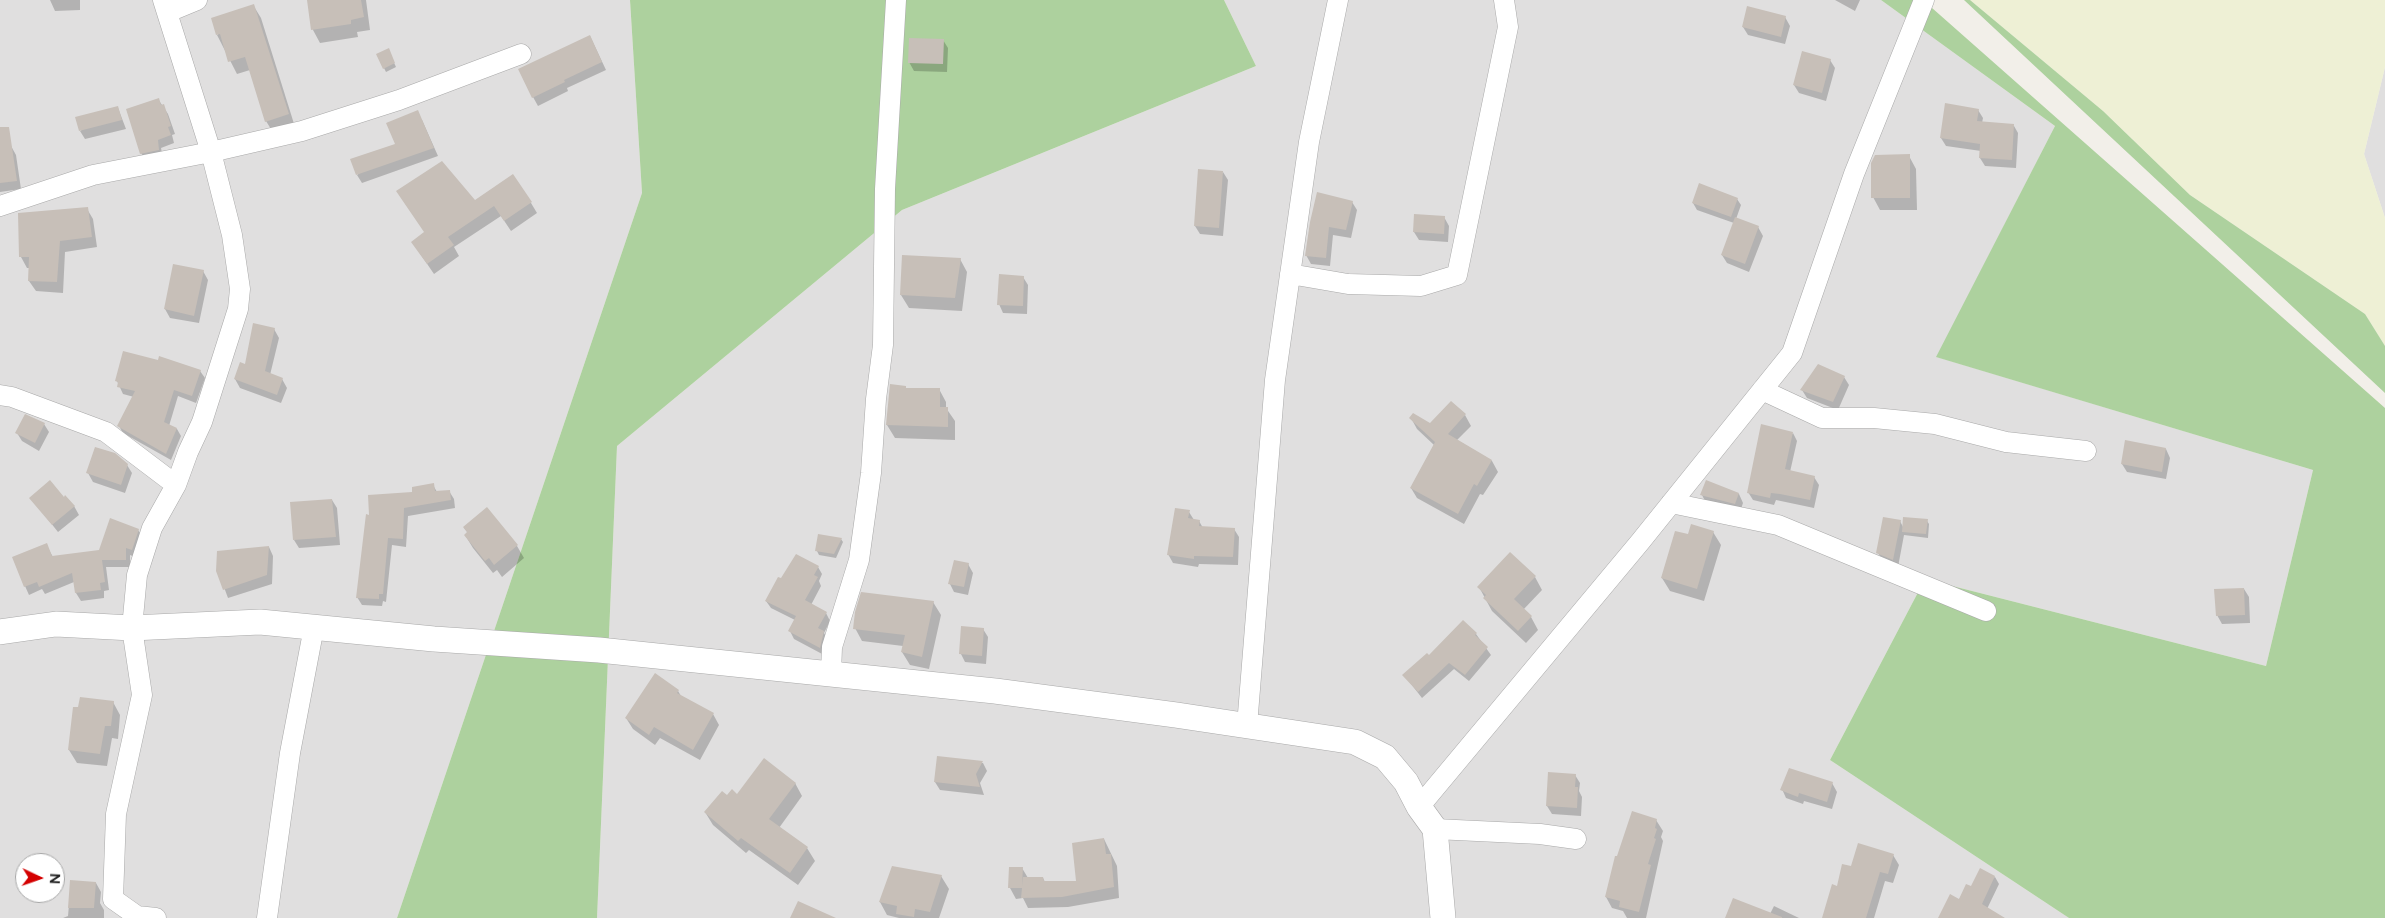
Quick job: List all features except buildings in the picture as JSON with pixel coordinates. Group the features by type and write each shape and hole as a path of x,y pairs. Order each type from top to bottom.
{"street":[{"path":"156,918 137,916 113,899 116,814 142,695 132,628 137,575 152,528 176,485 202,422 238,308 240,289 237,266 211,152 166,6 198,0"},
{"path":"831,673 832,647 859,560 871,473 876,399 883,345 885,189 896,0"},
{"path":"1247,726 1275,380 1310,142 1338,0"},
{"path":"1290,274 1348,284 1421,286 1457,275 1508,27 1504,0"},
{"path":"1419,807 1671,503 1792,353 1854,174 1924,0"},
{"path":"0,206 93,175 211,152 302,131 399,100 521,54"},
{"path":"1762,390 1822,418 1874,418 1935,424 2006,442 2086,451"},
{"path":"0,395 12,397 106,432 176,485"},
{"path":"1671,503 1778,526 1986,611"},
{"path":"0,632 56,624 132,628 260,622 434,638 599,650 831,673 995,691 1355,742 1385,757 1406,782 1419,807 1435,829 1442,918"},
{"path":"267,918 290,753 314,627"},
{"path":"1435,829 1540,834 1576,839"}],"shaded area":[{"path":"0,0 630,0 642,193 397,918 0,918"},
{"path":"1224,0 1881,0 2055,126 1937,357 2313,470 2266,666 1925,579 1830,760 2069,918 597,918 617,446 902,210 1256,66"},
{"path":"2385,67 2385,218 2364,154"}],"green space":[{"path":"630,0 1224,0 1256,66 902,210 617,446 597,918 397,918 642,193"},
{"path":"1881,0 1923,0 2385,408 2385,918 2069,918 1830,760 1925,579 2266,666 2313,470 1936,357 2055,126"},
{"path":"1964,0 1970,0 2103,111 2190,195 2365,314 2385,346 2385,393"},
{"path":"1970,0 2385,0 2385,67 2364,154 2385,218 2385,346 2365,314 2190,195 2103,111"}]}
